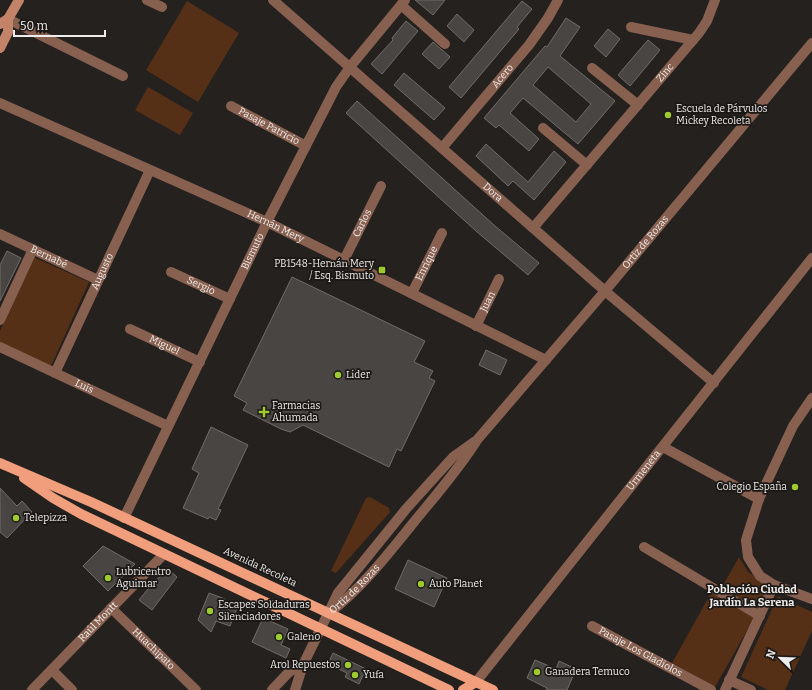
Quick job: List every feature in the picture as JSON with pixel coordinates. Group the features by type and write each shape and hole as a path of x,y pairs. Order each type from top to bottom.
{"main road":[{"path":"0,48 8,32 4,22 19,0"},
{"name":"Avenida Recoleta","path":"0,464 124,518 493,690"},
{"name":"Avenida Recoleta","path":"14,470 39,489 67,507 449,690"},
{"path":"463,690 476,682"}],"street":[{"path":"147,0 162,7"},
{"name":"Dora","path":"273,0 605,291 714,383"},
{"name":"Acero","path":"442,148 529,45 548,18 558,0"},
{"name":"Zinc","path":"533,228 693,40 708,21 716,0"},
{"path":"403,2 445,44"},
{"name":"Bismuto","path":"124,518 230,298 336,88 350,67 403,2"},
{"path":"4,22 123,76"},
{"path":"631,27 693,40"},
{"name":"Ortiz de Rozas","path":"329,613 347,600 398,543 463,463 477,440 605,291 812,43"},
{"path":"592,68 638,105"},
{"name":"Hernán Mery","path":"0,103 268,222 546,360"},
{"name":"Pasaje Patricio","path":"231,106 306,146"},
{"path":"543,128 587,165"},
{"name":"Augusto","path":"55,373 150,170"},
{"name":"Carlos","path":"344,260 381,186"},
{"name":"Enrique","path":"412,294 442,233"},
{"name":"Bernabé","path":"0,234 98,280"},
{"path":"0,320 33,250"},
{"name":"Urmeneta","path":"476,682 812,258"},
{"name":"Sergio","path":"171,272 230,298"},
{"name":"Juan","path":"476,326 499,279"},
{"name":"Miguel","path":"130,329 200,362"},
{"name":"Luis","path":"0,347 168,426"},
{"path":"812,398 793,426 759,499 746,540 748,557 760,576 774,585 812,599"},
{"name":"Ortiz de Rozas","path":"329,613 338,593 406,508 453,457 477,440"},
{"path":"663,447 759,499"},
{"path":"644,547 760,616"},
{"name":"Raúl Montt","path":"32,690 164,554"},
{"path":"725,690 774,585"},
{"name":"Huachipato","path":"111,608 196,690"},
{"path":"295,690 303,665 329,613"},
{"name":"Pasaje Los Gladiolos","path":"592,626 711,690"},
{"path":"272,690 289,672 303,665"},
{"path":"52,670 72,690"},
{"path":"729,680 751,690"}],"shaded area":[{"path":"187,1 239,33 198,102 146,70"},
{"path":"148,87 193,113 180,135 135,110"},
{"path":"33,257 89,282 50,368 0,345 0,331"},
{"path":"370,497 389,508 390,512 336,573 331,571 366,498"},
{"path":"739,557 748,572 772,586 758,609 722,587"},
{"path":"711,593 754,618 715,687 672,663"},
{"path":"778,596 812,612 812,631 785,690 768,690 741,677"}],"building":[{"path":"415,0 445,0 433,15"},
{"path":"522,1 532,9 517,27 519,29 461,98 449,87"},
{"path":"457,14 474,30 464,42 447,26"},
{"path":"566,18 580,27 560,56 615,101 578,144 523,98 510,113 539,139 529,151 499,125 496,128 484,118 545,46 547,47","holes":["548,67 591,104 576,122 533,85"]},
{"path":"406,21 418,31 382,74 371,64 393,40 392,38"},
{"path":"608,29 620,39 606,57 594,46"},
{"path":"648,40 660,50 630,86 618,75"},
{"path":"433,42 450,57 439,69 422,54"},
{"path":"404,73 445,108 434,120 394,85"},
{"path":"357,101 495,226 539,263 528,275 476,231 346,113"},
{"path":"486,144 528,182 554,151 566,162 534,200 513,181 508,186 476,156"},
{"path":"7,251 21,258 0,301 0,265"},
{"name":"Lider","path":"292,277 425,341 414,362 433,371 429,378 435,381 401,451 397,449 389,467 303,425 290,432 281,429 243,410 247,403 234,396"},
{"path":"486,350 507,360 500,375 479,365"},
{"path":"211,427 248,445 218,509 221,510 216,520 209,517 208,519 183,508 199,473 192,469"},
{"name":"Telepizza","path":"0,488 17,506 22,501 32,512 7,538 0,532"},
{"name":"Lubricentro Aguimar","path":"103,546 135,564 108,591 83,566"},
{"name":"Auto Planet","path":"408,560 447,578 434,607 395,589"},
{"path":"168,569 177,577 152,610 139,600 153,583"},
{"name":"Escapes Soldaduras Silenciadores","path":"209,593 225,599 223,603 237,608 230,626 216,621 211,632 198,620"},
{"path":"263,618 288,629 281,645 290,649 286,658 252,642"},
{"path":"333,653 366,669 359,684 345,677 347,673 328,664"},
{"path":"535,660 556,669 559,661 576,669 567,690 546,690 547,688 527,678"}],"place":[{"name":"Escuela de Párvulos Mickey Recoleta","path":"668,115"},
{"name":"PB1548-Hernán Mery / Esq. Bismuto","path":"382,270"},
{"name":"Lider","path":"338,375"},
{"name":"Farmacias Ahumada","path":"264,412"},
{"name":"Colegio España","path":"795,487"},
{"name":"Telepizza","path":"16,518"},
{"name":"Lubricentro Aguimar","path":"108,578"},
{"name":"Auto Planet","path":"421,584"},
{"name":"Escapes Soldaduras Silenciadores","path":"210,611"},
{"name":"Galeno","path":"279,637"},
{"name":"Arol Repuestos","path":"348,665"},
{"name":"Ganadera Temuco","path":"537,672"},
{"name":"Yufa","path":"355,675"}],"district":[{"name":"Población Ciudad Jardín La Serena","path":"752,595"}]}
